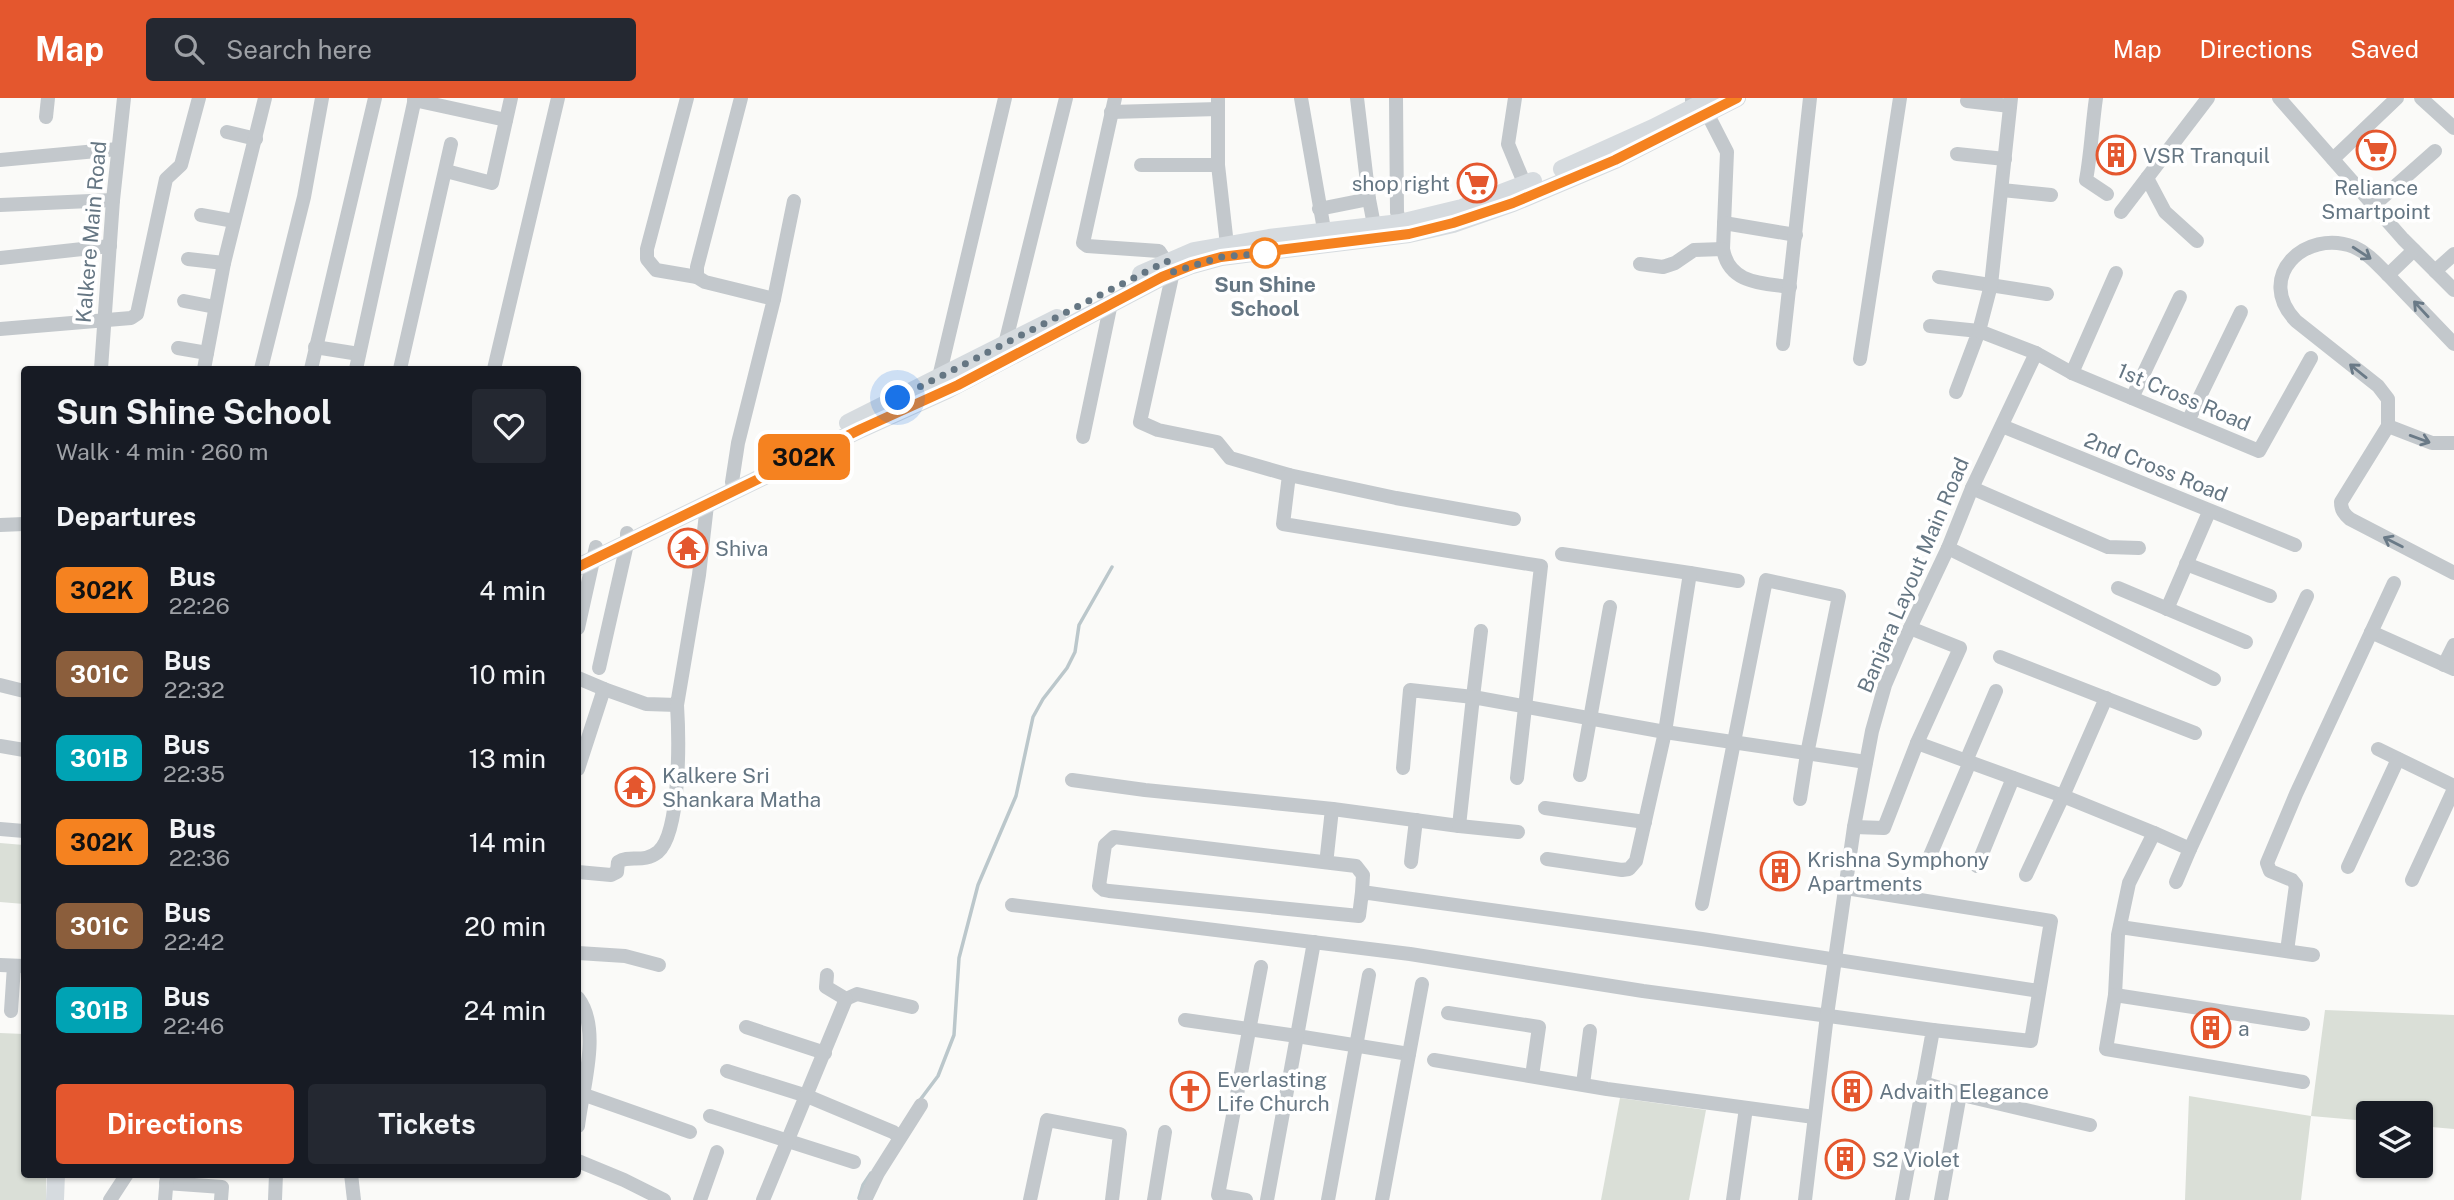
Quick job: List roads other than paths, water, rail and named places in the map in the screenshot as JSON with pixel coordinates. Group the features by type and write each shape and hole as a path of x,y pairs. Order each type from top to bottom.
{"main road":[{"path":"586,558 1111,303 1194,251 1227,245 1409,234 1453,223 1493,210 1612,147 1701,105 1737,98"},
{"path":"943,384 1005,344 1170,267 1325,238 1374,225 1400,223 1529,189"},
{"path":"627,538 707,505 734,486"},
{"path":"55,1200 56,1178"},
{"path":"66,1200 67,1178"}],"street":[{"path":"46,117 48,98"},
{"name":"Kalkere Main Road","path":"101,366 113,200 124,98"},
{"path":"0,329 105,318 131,318 137,314 166,179 181,165 199,98"},
{"path":"205,366 224,263 265,98"},
{"path":"262,366 304,197 322,98"},
{"path":"311,366 376,98"},
{"path":"446,171 492,183 510,98"},
{"path":"495,366 558,98"},
{"path":"687,98 647,249 647,259 656,270 697,277 705,282 774,299"},
{"path":"697,277 697,267 741,98"},
{"path":"943,384 1005,98"},
{"path":"1005,344 1066,98"},
{"path":"1301,98 1325,238"},
{"path":"1357,98 1374,225"},
{"path":"1396,98 1397,212 1400,223"},
{"path":"1515,98 1508,144 1529,189"},
{"path":"1783,344 1810,98"},
{"path":"1860,359 1900,98"},
{"path":"2096,98 2090,145 2091,160 2086,180 2107,194"},
{"path":"2121,212 2208,98"},
{"path":"2279,98 2414,250 2454,290"},
{"path":"2333,159 2396,98"},
{"path":"2421,98 2454,128"},
{"path":"357,366 414,99 506,120"},
{"path":"1956,392 1979,331 1991,285 2011,102 1967,101"},
{"path":"1227,245 1219,165 1218,104 1113,105 1083,243 1087,246 1159,251 1170,267 1140,422 1158,430 1217,442 1230,458 1289,475 1395,498 1514,519"},
{"path":"1701,105 1727,152 1723,249 1727,265 1752,282 1790,288"},
{"path":"227,132 256,139"},
{"path":"401,366 451,144"},
{"path":"0,160 118,149"},
{"path":"2374,205 2435,151"},
{"path":"1956,154 2005,159"},
{"path":"1141,165 1219,165"},
{"path":"2147,178 2165,212 2197,241"},
{"path":"2002,190 2051,195"},
{"path":"1319,209 1369,199"},
{"path":"0,205 113,200"},
{"path":"734,486 738,443 774,299 794,201"},
{"path":"201,215 234,221"},
{"path":"1724,223 1796,234"},
{"path":"2454,344 2388,275 2364,252 2355,248 2322,243 2303,250 2282,274 2279,283 2280,297 2287,311 2313,336 2378,386 2388,399 2388,426 2341,502 2341,508 2350,519 2454,573"},
{"path":"0,258 110,246"},
{"path":"1640,264 1663,267 1675,263 1694,250 1723,249"},
{"path":"2388,275 2414,250"},
{"path":"2435,271 2454,254"},
{"path":"188,260 224,263"},
{"path":"2072,373 2116,273"},
{"path":"1939,277 2048,294"},
{"path":"2132,398 2180,297"},
{"path":"184,301 215,307"},
{"path":"1083,437 1111,303"},
{"path":"2188,421 2241,312"},
{"path":"1930,327 1979,331 2036,353"},
{"path":"314,347 359,354"},
{"path":"178,348 207,353"},
{"name":"1st Cross Road","path":"2036,353 2072,373 2259,451 2311,358"},
{"name":"Banjara Layout Main Road","path":"1805,1200 1827,1015 1854,827 1872,731 1885,685 1948,548 1972,488 2036,353"},
{"name":"2nd Cross Road","path":"2002,426 2295,545"},
{"path":"2388,426 2432,443 2454,443"},
{"path":"1289,475 1283,524 1541,566 1517,778"},
{"path":"1972,488 2108,547 2139,548"},
{"path":"581,872 611,875 617,872 618,862 622,859 642,860 656,854 667,843 680,767 677,705 699,575 707,505"},
{"path":"2167,609 2210,512"},
{"path":"0,524 21,524"},
{"path":"599,668 627,538"},
{"path":"1948,548 2214,679"},
{"path":"1562,554 1738,580"},
{"path":"581,602 586,558"},
{"path":"2186,564 2270,596"},
{"path":"1547,859 1629,869 1636,861 1665,732 1690,573"},
{"path":"1702,904 1766,580 1839,596 1800,799"},
{"path":"2287,951 2296,885 2292,880 2270,871 2268,860 2394,583"},
{"path":"2118,588 2246,642"},
{"path":"2176,882 2307,596"},
{"path":"1580,775 1610,607"},
{"path":"1854,827 1884,828 1917,743 1960,648 1910,628"},
{"path":"1459,826 1481,631"},
{"path":"2371,632 2449,667 2454,645"},
{"path":"2000,657 2195,733"},
{"path":"581,679 646,704 677,705"},
{"path":"0,685 21,690"},
{"path":"581,760 604,689"},
{"path":"1403,768 1410,690 1473,697 1665,732 1866,762"},
{"path":"1929,858 1996,691"},
{"path":"2026,875 2106,698"},
{"path":"1917,743 2063,796 2190,849"},
{"path":"0,746 21,750"},
{"path":"2378,749 2454,787 2412,880"},
{"path":"2348,867 2398,759"},
{"path":"1977,866 2013,778"},
{"path":"1072,780 1518,832"},
{"path":"1545,808 1645,822"},
{"path":"1327,855 1332,809"},
{"path":"1411,862 1416,820"},
{"path":"0,829 21,831"},
{"path":"2154,833 2129,883 2120,927 2115,995 2106,1049 2303,1082"},
{"path":"1114,837 1356,866 1363,874 1362,892 1359,916 1109,891 1099,886 1105,845 1114,837"},
{"path":"1012,905 1410,954 1643,991 2031,1041 2051,921 1846,888"},
{"path":"1362,892 1836,959 2039,991"},
{"path":"2120,927 2312,954"},
{"path":"1267,1200 1314,942"},
{"path":"581,953 625,956 659,965"},
{"path":"11,1012 13,966"},
{"path":"1246,1200 1218,1195 1261,967"},
{"path":"827,975 826,986 846,999"},
{"path":"1328,1200 1369,975"},
{"path":"1382,1200 1422,984"},
{"path":"763,1200 846,999 857,994 912,1007"},
{"path":"2115,995 2303,1024"},
{"path":"581,1003 585,1010 584,1030 591,1041 581,1102"},
{"path":"1448,1013 1539,1027 1532,1076"},
{"path":"1185,1020 1409,1054"},
{"path":"746,1027 825,1053"},
{"path":"1902,1200 1933,1030"},
{"path":"1583,1084 1590,1031"},
{"path":"1434,1060 1814,1117"},
{"path":"727,1071 807,1096 897,1135"},
{"path":"1923,1083 2090,1125"},
{"path":"582,1094 690,1132"},
{"path":"1941,1200 1960,1094"},
{"path":"864,1200 897,1135 921,1105"},
{"path":"1733,1200 1746,1108"},
{"path":"710,1116 854,1162"},
{"path":"1030,1200 1047,1119 1120,1134 1112,1200"},
{"path":"1154,1200 1166,1132"},
{"path":"700,1200 717,1152"},
{"path":"581,1162 664,1200"},
{"path":"110,1200 124,1178"},
{"path":"275,1200 276,1178"},
{"path":"351,1178 354,1200"},
{"path":"165,1200 167,1179 222,1187 221,1200"}],"waterway":[{"path":"920,1100 938,1076 954,1035 959,958 978,885 1016,796 1033,717 1067,668 1075,652 1079,625 1112,567"},
{"path":"859,1198 871,1173"}],"place":[{"name":"Reliance Smartpoint","path":"2376,150"},
{"name":"VSR Tranquil","path":"2116,155"},
{"name":"shop right","path":"1477,183"},
{"name":"Sun Shine School","path":"1265,253"},
{"name":"Shiva","path":"688,548"},
{"name":"Kalkere Sri Shankara Matha","path":"635,787"},
{"name":"Krishna Symphony Apartments","path":"1780,871"},
{"name":"a","path":"2211,1028"},
{"name":"Everlasting Life Church","path":"1190,1091"},
{"name":"Advaith Elegance","path":"1852,1091"},
{"name":"S2 Violet","path":"1845,1159"}]}
